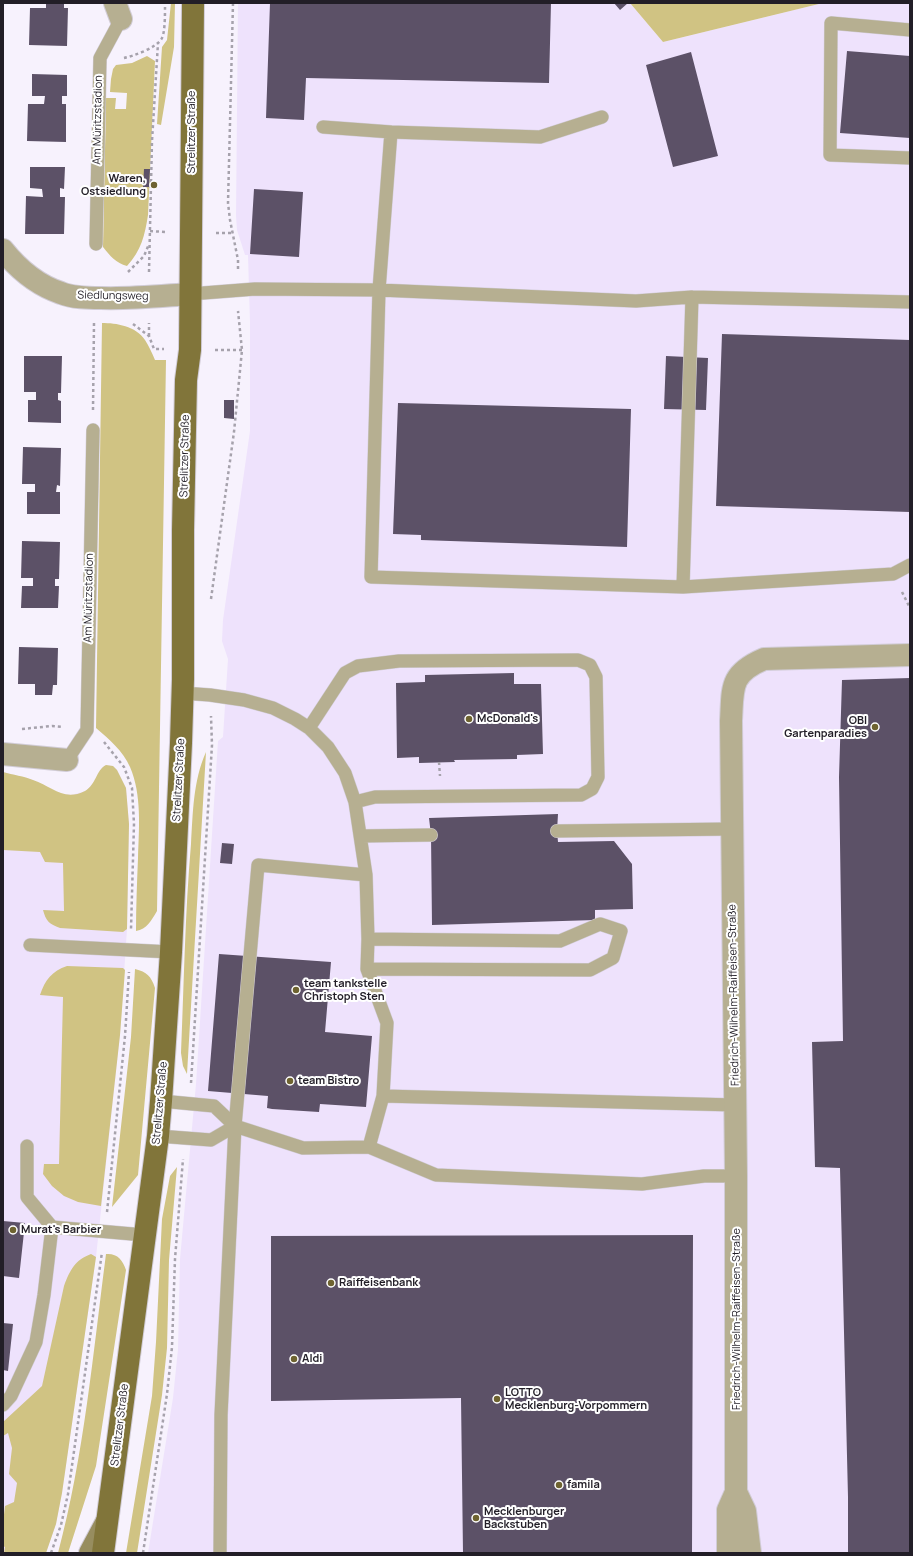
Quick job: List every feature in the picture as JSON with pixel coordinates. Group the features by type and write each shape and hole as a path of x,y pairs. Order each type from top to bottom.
{"main road":[{"name":"Strelitzer Straße","path":"103,1553 158,1136 171,952 181,743 182,530 186,380 189,365 192,3"}],"street":[{"name":"Siedlungsweg","path":"3,250 15,265 31,278 63,294 95,298 128,298 190,294"},
{"name":"Friedrich-Wilhelm-Raiffeisen-Straße","path":"728,1553 728,1510 736,1492 736,1176 731,721 734,685 739,674 751,665 764,659 910,655"},
{"path":"3,754 67,760"},
{"name":"Friedrich-Wilhelm-Raiffeisen-Straße","path":"736,1492 745,1511 750,1553"},
{"path":"90,1553 108,1518"}],"lane":[{"name":"Am Müritzstadion","path":"96,244 100,58 118,11"},
{"path":"910,30 831,24 830,155 910,158"},
{"path":"323,127 391,132 540,137 602,117"},
{"path":"391,132 380,290 371,577 684,588 893,574 910,565"},
{"path":"190,294 255,289 380,290 636,300 692,297 910,302"},
{"path":"684,588 692,297"},
{"name":"Am Müritzstadion","path":"87,730 93,430"},
{"path":"309,728 345,673 358,666 399,661 570,660 578,660 590,665 596,677 598,769 598,777 592,789 581,795 375,797 356,802"},
{"path":"182,693 210,695 261,704 295,719 309,728 328,747 345,774 356,802 366,875 368,939 367,969 387,1023 383,1096 369,1147"},
{"path":"67,760 87,730"},
{"path":"557,831 732,829"},
{"path":"361,836 431,835"},
{"path":"220,1553 221,1415 233,1180 236,1126 258,865 366,875"},
{"path":"367,969 590,970 613,958 621,931 600,924 560,942 368,939"},
{"path":"30,945 171,952"},
{"path":"383,1096 735,1105"},
{"path":"160,1101 214,1106 236,1126 303,1148 369,1147 436,1175 642,1184 704,1176 736,1176"},
{"path":"158,1136 211,1140 236,1126"},
{"path":"27,1146 27,1197 52,1227 144,1236"},
{"path":"3,1405 11,1396 36,1342 44,1295 52,1227"}],"path":[{"path":"100,58 116,59 131,57 158,43 162,38 166,3"},
{"path":"232,233 228,203 233,3"},
{"path":"150,231 152,141 158,43"},
{"path":"122,275 137,264 144,256 150,242"},
{"path":"93,430 95,298"},
{"path":"149,336 154,349"},
{"path":"16,729 52,726 87,730 107,744 124,767 132,788 134,824 130,950 125,1036 104,1232 68,1494 61,1525 51,1553"}],"shaded area":[{"path":"171,3 175,3 174,47 161,125 157,124 162,47 167,40"},
{"path":"238,3 630,3 663,42 823,3 910,3 910,1553 148,1553 173,1398 178,1349 180,1259 196,1084 218,741 223,737 228,659 222,641 223,620 250,431 250,322 248,255 245,255 237,230 236,216"},
{"path":"630,3 823,3 663,42"},
{"path":"147,56 155,61 148,215 142,242 136,255 127,266 114,259 103,247 106,98 116,98 115,109 126,109 127,93 110,92 113,69 116,65 132,63"},
{"path":"102,323 131,328 145,340 155,360 166,360 157,911 146,926 136,931 139,812 134,778 124,756 111,741 96,728"},
{"path":"206,752 187,1074 183,1066 181,1053 187,896 194,797 198,774"},
{"path":"106,765 113,766 117,770 126,788 129,824 127,929 120,1035 96,1257 62,1493 56,1524 46,1553 3,1553 3,772 33,780 57,793 71,795 86,791 95,781 102,768"},
{"path":"106,765 113,766 117,770 126,788 129,824 127,929 123,932 60,928 48,922 43,910 64,911 63,863 45,862 40,852 3,850 3,772 30,779 58,792 70,795 77,794 89,788 100,770"},
{"path":"67,966 123,968 125,970 120,1035 101,1206 78,1202 64,1196 52,1186 43,1174 44,1164 59,1164 63,997 40,995 44,985 53,973"},
{"path":"135,969 148,975 155,988 138,1175 112,1207 131,1037"},
{"path":"177,1167 169,1260 167,1348 162,1395 137,1553 126,1553 152,1396 162,1219 170,1176"},
{"path":"91,1254 96,1257 62,1493 56,1524 46,1553 4,1553 3,1523 5,1506 14,1502 17,1483 9,1474 12,1448 8,1433 3,1436 3,1422 42,1386 64,1286 68,1275 81,1259"},
{"path":"106,1254 119,1258 126,1270 96,1466 68,1553 58,1553 75,1479 87,1405"}],"building":[{"path":"46,3 64,3 64,8 68,8 67,46 29,45 30,8 46,8"},
{"path":"270,3 551,3 549,83 306,78 304,120 266,118"},
{"path":"614,3 628,3 620,10"},
{"path":"847,51 910,56 910,138 840,133"},
{"path":"691,52 718,156 673,167 646,65"},
{"path":"32,74 67,75 67,96 62,96 62,104 66,104 66,142 27,141 28,104 44,104 45,96 32,96"},
{"path":"30,167 65,167 64,189 60,188 60,197 65,197 64,234 25,234 26,196 43,197 42,189 30,188"},
{"path":"144,169 150,169 149,187 143,187"},
{"path":"254,189 303,192 299,257 250,254"},
{"path":"722,334 910,340 910,512 716,506"},
{"path":"24,356 62,356 61,393 58,393 58,400 61,401 61,423 28,422 28,400 36,400 36,392 24,392"},
{"path":"666,356 708,358 706,410 664,409"},
{"path":"224,400 234,400 234,419 224,418"},
{"path":"398,403 631,409 627,547 421,540 421,535 393,534"},
{"path":"23,447 61,448 60,486 57,485 56,492 60,492 60,514 27,514 27,492 35,492 35,484 22,484"},
{"path":"22,541 60,542 59,579 55,579 55,586 59,586 58,608 21,608 22,586 33,586 33,578 21,578"},
{"path":"19,647 58,648 57,685 53,685 52,695 35,695 35,684 18,684"},
{"name":"McDonald's","path":"514,673 514,684 541,684 543,754 517,755 517,759 454,760 455,762 419,763 419,757 397,758 396,683 425,682 425,675"},
{"path":"910,678 910,1553 848,1553 840,1168 815,1167 812,1042 843,1041 839,777 842,680"},
{"path":"558,814 558,842 614,841 632,864 633,909 595,910 595,920 432,925 431,835 429,818"},
{"path":"222,843 234,844 232,864 220,863"},
{"path":"219,954 331,962 325,1032 372,1036 366,1107 320,1104 319,1112 272,1109 267,1108 268,1096 208,1091"},
{"path":"3,1221 25,1223 19,1278 3,1276"},
{"path":"693,1235 692,1553 463,1553 461,1398 271,1401 271,1236"},
{"path":"3,1323 13,1324 8,1371 3,1370"}],"place":[{"name":"Waren, Ostsiedlung","path":"154,185"},
{"name":"McDonald's","path":"469,719"},
{"name":"OBI Gartenparadies","path":"875,727"},
{"name":"team tankstelle Christoph Sten","path":"296,990"},
{"name":"team Bistro","path":"290,1081"},
{"name":"Murat's Barbier","path":"13,1230"},
{"name":"Raiffeisenbank","path":"331,1283"},
{"name":"Aldi","path":"294,1359"},
{"name":"LOTTO Mecklenburg-Vorpommern","path":"497,1399"},
{"name":"famila","path":"559,1485"},
{"name":"Mecklenburger Backstuben","path":"476,1518"}]}
